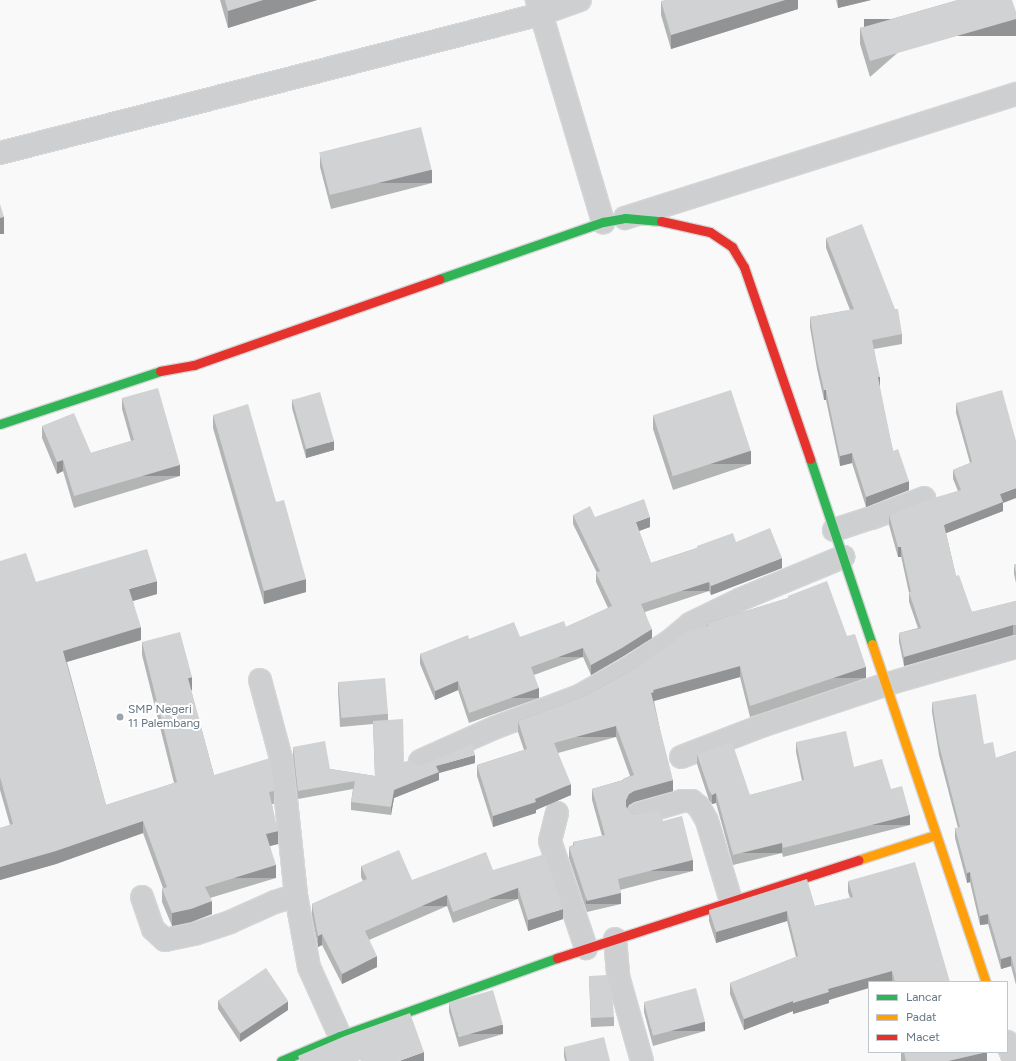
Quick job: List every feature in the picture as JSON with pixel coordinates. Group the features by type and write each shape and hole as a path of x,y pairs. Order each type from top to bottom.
{"street":[{"path":"0,153 539,7 580,0"},
{"path":"539,7 604,222"},
{"path":"0,424 159,371 194,365 604,222 625,218 1016,94"},
{"path":"625,218 659,221 710,232 732,247 744,267 834,530 884,685 986,981"},
{"path":"834,530 872,518 924,498"},
{"path":"420,761 494,728 579,696 629,668 670,641 690,624 739,600 843,558"},
{"path":"680,756 764,725 884,685 1016,647"},
{"path":"260,680 282,762 296,895 309,967 340,1036"},
{"path":"638,814 682,801 692,801 699,807 707,821 731,901"},
{"path":"557,813 550,841 586,948"},
{"path":"281,1061 340,1036 586,948 935,835"},
{"path":"142,897 153,929 165,940 194,934 230,922 275,902 296,895"},
{"path":"615,939 618,976 642,1061"}],"building":[{"path":"225,0 263,0 228,11"},
{"path":"785,0 671,35 661,1"},
{"path":"958,0 1012,0 1016,12 1016,19 870,61 860,28"},
{"path":"421,127 432,170 330,195 319,152"},
{"path":"0,204 4,217 0,218"},
{"path":"862,224 895,309 898,309 902,334 872,340 893,451 898,449 909,481 866,497 852,453 840,456 826,390 824,390 817,359 810,317 854,309 826,238"},
{"path":"158,388 180,465 74,496 63,460 57,462 42,426 74,413 91,453 134,440 122,398"},
{"path":"731,390 751,451 673,476 653,415"},
{"path":"1002,390 1016,441 1016,488 1000,494 1003,502 944,525 956,576 959,575 972,612 1016,601 1016,625 904,657 899,633 921,628 909,592 911,592 901,547 898,547 889,515 930,499 961,490 953,470 972,462 956,403"},
{"path":"320,392 334,441 306,449 292,400"},
{"path":"248,404 276,502 284,500 306,579 264,591 213,415"},
{"path":"644,499 650,517 636,522 651,563 697,548 697,546 733,533 736,542 770,528 782,558 711,586 709,582 641,604 652,629 591,665 583,648 531,667 539,688 469,713 458,681 435,691 420,654 468,635 469,639 514,622 520,637 564,621 566,627 612,606 596,573 600,571 573,515 590,506 595,517"},
{"path":"147,549 157,581 129,589 141,627 63,651 106,805 177,782 142,642 180,632 192,677 188,678 214,775 270,758 274,791 269,792 278,831 266,834 276,865 205,887 212,901 191,909 172,913 162,889 167,887 143,821 56,851 0,867 0,828 13,824 0,777 0,561 26,553 36,582"},
{"path":"827,581 847,636 855,634 866,667 750,706 740,666 653,690 654,692 651,693 673,780 634,791 629,794 626,800 626,806 629,812 635,815 659,810 663,821 682,816 693,860 618,879 621,893 587,901 569,847 574,845 573,842 605,835 592,789 624,780 623,779 634,775 616,726 554,743 571,784 535,799 536,802 493,816 477,765 527,749 518,721 585,696 636,668 687,632 708,626 707,623 788,598 788,596"},
{"path":"385,678 388,714 341,718 338,682"},
{"path":"976,694 984,744 993,742 996,758 1016,751 1016,975 1011,956 1001,959 988,914 980,916 970,872 967,873 955,828 960,827 939,745 932,702"},
{"path":"403,719 404,762 410,760 418,765 425,764 472,744 475,755 436,766 439,772 394,790 391,807 351,802 355,781 298,791 293,747 325,741 330,769 375,776 373,721"},
{"path":"846,731 854,767 882,759 891,789 902,786 910,815 783,848 782,843 733,855 716,793 712,795 709,790 697,754 732,742 750,795 804,780 796,742"},
{"path":"399,850 412,880 486,852 493,870 545,854 563,909 528,920 518,888 453,912 447,895 365,931 377,956 342,974 322,934 318,936 312,904 367,879 361,866"},
{"path":"915,862 950,981 895,981 892,971 828,989 829,992 793,1003 793,1001 744,1019 730,983 798,956 787,911 716,932 709,910 807,879 815,906 853,897 848,881"},
{"path":"266,968 288,1001 240,1034 218,1000"},
{"path":"607,975 612,993 614,1017 591,1018 589,976"},
{"path":"696,988 705,1022 653,1036 644,1002"},
{"path":"493,990 503,1025 459,1037 449,1003"},
{"path":"410,1013 424,1052 399,1061 300,1061 298,1056 345,1036"},
{"path":"604,1037 610,1061 567,1061 564,1047"},
{"path":"904,1053 983,1053 948,1061 906,1061"}],"traffic: fast":[{"path":"439,279 603,222 625,218 661,221"},
{"path":"0,424 160,371"},
{"path":"810,459 872,644"},
{"path":"281,1061 340,1036 557,958"}],"traffic: slow":[{"path":"872,644 986,981"},
{"path":"858,860 935,835"}],"traffic: jam":[{"path":"661,221 710,232 732,247 744,267 810,459"},
{"path":"160,371 194,365 439,279"},
{"path":"557,958 858,860"}],"place":[{"name":"SMP Negeri 11 Palembang","path":"120,717"}]}
